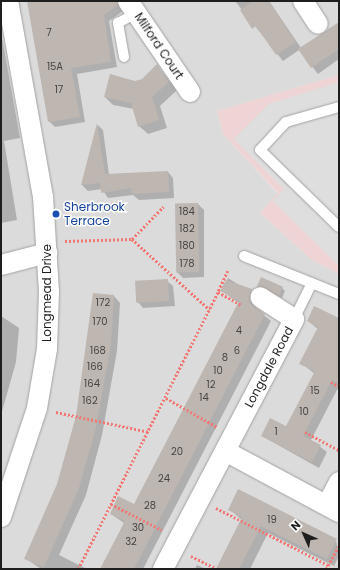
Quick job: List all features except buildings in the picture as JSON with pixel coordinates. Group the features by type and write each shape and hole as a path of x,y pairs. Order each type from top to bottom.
{"street":[{"name":"Longmead Drive","path":"1,517 37,408 47,349 47,247 32,135 8,1"},
{"path":"303,1 318,24"},
{"name":"Milford Court","path":"132,7 190,92"},
{"path":"1,265 47,247"},
{"name":"Longdale Road","path":"163,569 294,319 260,297"},
{"path":"229,444 333,509 339,482"}],"lane":[{"path":"124,57 118,23 132,7"},
{"path":"339,107 286,122 260,150 339,227"},
{"path":"244,256 339,294"},
{"path":"294,319 312,283"}],"path":[{"path":"47,247 132,239 163,207"},
{"path":"132,239 210,310"},
{"path":"78,569 149,432 218,292"},
{"path":"331,382 339,386"},
{"path":"166,398 229,444"},
{"path":"37,408 149,432"},
{"path":"305,432 339,450"},
{"path":"199,499 328,566"},
{"path":"111,504 218,569"},
{"path":"326,569 339,546"}],"shaded area":[{"path":"1,1 339,1 339,75 217,111 223,134 278,194 260,213 312,260 339,274 339,569 1,569"},
{"path":"339,75 339,274 312,260 260,213 278,193 223,134 217,111"},
{"path":"339,82 339,266 273,201 284,189 234,139 269,104"}],"place":[{"name":"Sherbrook Terrace","path":"56,214"}]}
